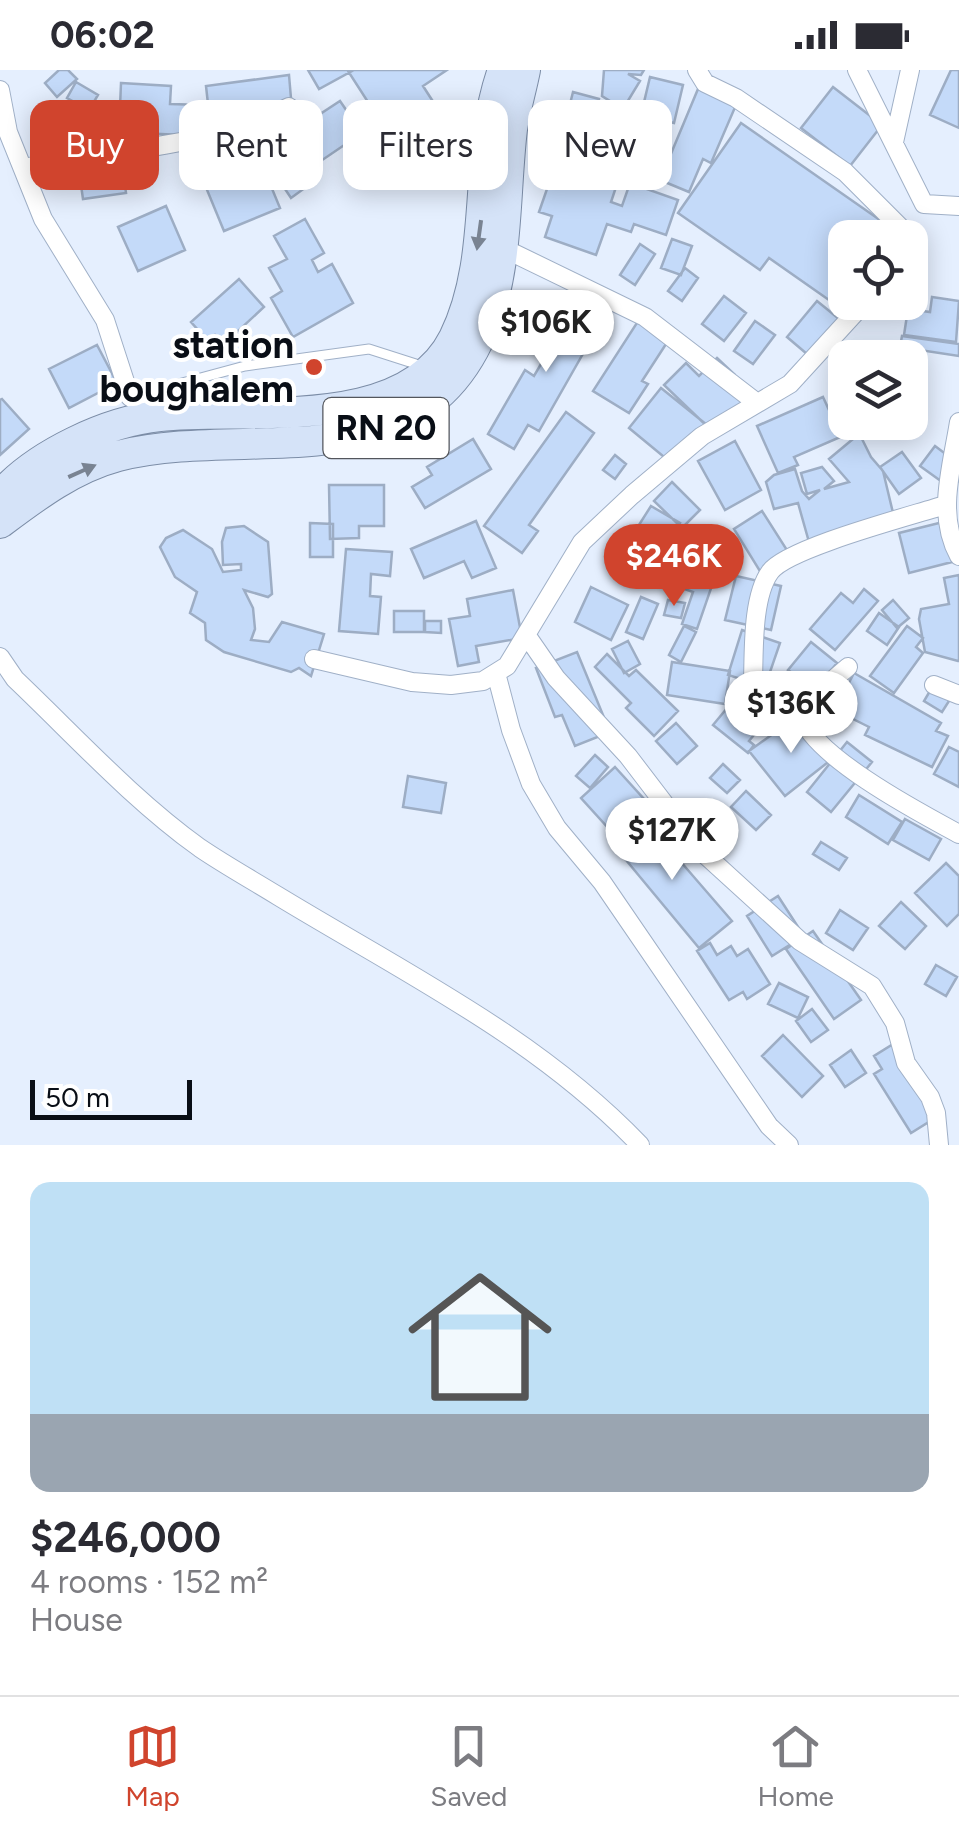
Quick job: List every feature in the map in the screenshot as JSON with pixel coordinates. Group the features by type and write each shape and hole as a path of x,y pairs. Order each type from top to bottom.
{"main road":[{"name":"RN 20","path":"0,496 34,464 126,423 158,416 356,407 398,394 434,370 454,338 469,297 481,226 486,143 503,70"},
{"name":"RN 20","path":"0,523 50,486 117,456 172,448 335,441 393,426 429,405 462,370 484,330 504,248 512,126 525,70"}],"street":[{"path":"696,70 705,83 762,114 845,172 890,220"},
{"path":"857,70 924,204"},
{"path":"894,142 910,70"},
{"path":"0,90 8,132 26,168 43,219 105,320 130,397 158,416 172,448"},
{"path":"26,168 66,158 179,144"},
{"path":"914,220 924,204"},
{"path":"924,204 959,206"},
{"path":"504,248 645,317 757,404"},
{"path":"314,659 412,682 451,685 483,681 496,673 507,666 528,636 549,593 582,542 702,436 790,384 849,320"},
{"path":"959,422 945,505 959,556"},
{"path":"753,680 760,595 770,571 787,559 844,537 945,505"},
{"path":"528,636 556,678 628,756 699,849 800,941 872,986 894,1023 906,1063 930,1097 939,1145"},
{"path":"0,657 15,679 140,802 202,849 462,1004 605,1108 640,1145"},
{"path":"848,667 808,702 801,715 804,729 829,755 959,834"},
{"path":"496,673 531,784 557,828 602,882 769,1126 789,1145"},
{"path":"934,685 959,695"}],"lane":[{"path":"130,397 244,366 369,350 434,370"}],"building":[{"path":"59,70 68,70 77,79 57,97 45,83"},
{"path":"308,70 354,70 319,89"},
{"path":"447,70 423,86 432,100 367,100 348,71"},
{"path":"604,70 644,70 641,75 628,74 640,81 628,100 602,96"},
{"path":"951,70 959,70 959,128 930,115"},
{"path":"289,75 291,100 208,100 206,86"},
{"path":"650,77 683,85 674,123 672,100 645,100"},
{"path":"76,82 98,95 95,100 67,98"},
{"path":"121,83 171,86 170,104 179,104 179,135 159,134 159,100 120,100"},
{"path":"833,87 882,125 850,166 801,128"},
{"path":"698,89 736,105 711,163 703,159 689,192 672,185 672,151"},
{"path":"573,92 599,99 599,100 571,100"},
{"path":"340,101 343,105 343,146 323,159 323,112"},
{"path":"741,123 880,220 828,220 828,299 769,258 760,270 678,213"},
{"path":"82,190 126,190 126,193 83,199"},
{"path":"207,190 273,190 280,208 224,231"},
{"path":"286,190 302,190 291,198"},
{"path":"547,190 615,190 611,202 622,206 628,190 650,190 678,200 666,235 634,224 631,232 607,224 596,255 545,237 552,216 539,212"},
{"path":"166,206 185,250 138,271 118,227"},
{"path":"305,219 324,253 312,260 318,272 332,264 353,303 293,337 271,298 282,291 269,268 287,259 274,236"},
{"path":"672,239 692,246 681,275 661,268"},
{"path":"640,244 655,254 635,285 620,275"},
{"path":"685,268 698,278 682,301 668,291"},
{"path":"239,279 264,307 224,344 215,335 208,341 191,322"},
{"path":"724,296 746,313 724,341 702,324"},
{"path":"557,297 601,322 539,431 528,425 514,449 488,434 525,370 534,376 562,328 545,318"},
{"path":"932,297 959,301 956,342 904,335 906,320 928,320"},
{"path":"817,301 828,310 828,320 844,323 814,360 787,337"},
{"path":"642,315 666,344 642,381 648,384 629,413 593,391"},
{"path":"755,321 775,335 753,364 734,351"},
{"path":"902,336 959,344 959,356 928,351 928,340 901,340"},
{"path":"97,345 117,383 69,408 49,369"},
{"path":"717,358 734,374 726,381 745,399 713,432 664,385 686,363 699,376"},
{"path":"661,388 707,425 675,466 629,428"},
{"path":"823,397 828,408 828,440 833,440 794,457 798,465 778,473 757,426"},
{"path":"0,400 29,429 0,455"},
{"path":"566,412 594,433 529,525 538,531 522,553 484,526"},
{"path":"473,439 491,469 425,508 412,487 432,475 427,467"},
{"path":"852,440 862,440 883,471 894,517 809,542 798,503 774,509 766,482 774,475 795,469 809,499 820,490 807,494 801,473 822,467 834,481 824,489 849,482 829,459"},
{"path":"735,441 761,490 725,510 698,461"},
{"path":"935,446 959,464 959,480 952,489 920,466"},
{"path":"902,452 921,478 899,494 880,467"},
{"path":"615,455 626,464 615,479 603,470"},
{"path":"672,482 700,510 682,528 654,501"},
{"path":"329,485 384,485 384,526 359,526 359,538 330,539"},
{"path":"651,506 680,523 659,556 630,539"},
{"path":"762,511 792,558 763,576 734,529"},
{"path":"476,521 496,568 472,578 464,561 424,578 411,549"},
{"path":"943,522 952,562 909,573 899,533"},
{"path":"310,523 333,524 333,557 310,557"},
{"path":"244,526 268,542 272,594 268,597 244,590 253,608 255,629 251,640 269,642 282,622 324,634 311,676 299,668 291,672 224,652 206,640 205,623 190,613 197,592 175,577 160,547 166,538 183,530 212,549 223,572 241,570 241,564 223,565 222,542 226,528"},
{"path":"623,546 651,567 636,586 609,566"},
{"path":"346,549 392,552 390,576 371,574 370,596 381,597 378,634 339,631"},
{"path":"686,557 718,568 697,629 682,624 693,592 676,586"},
{"path":"959,575 958,661 925,652 919,619 921,609 949,604 944,578"},
{"path":"736,576 781,586 771,630 725,620"},
{"path":"591,587 628,605 611,640 575,622"},
{"path":"864,589 878,601 835,650 810,629 841,593 853,603"},
{"path":"513,590 522,638 476,646 479,662 458,666 449,619 470,616 467,599"},
{"path":"641,597 658,604 643,639 626,632"},
{"path":"668,600 685,603 681,618 664,615"},
{"path":"893,600 909,618 897,628 882,610"},
{"path":"394,611 424,611 424,632 394,632"},
{"path":"879,613 899,627 887,645 867,631"},
{"path":"425,621 441,621 441,633 425,632"},
{"path":"684,626 696,632 681,662 669,655"},
{"path":"907,626 923,638 916,647 923,653 894,693 870,676"},
{"path":"742,630 780,643 769,675 761,672 757,684 728,675"},
{"path":"628,641 640,664 624,673 612,649"},
{"path":"811,642 837,663 815,690 788,670"},
{"path":"577,652 610,732 575,746 562,715 555,717 536,668"},
{"path":"607,654 629,676 636,670 678,711 654,736 626,708 631,703 595,667"},
{"path":"672,662 730,671 725,704 667,695"},
{"path":"854,673 941,723 936,731 948,736 932,767 865,735 869,727 835,710"},
{"path":"937,679 956,690 942,712 924,701"},
{"path":"776,684 794,718 775,728 757,694"},
{"path":"728,707 758,730 749,741 754,745 748,753 713,725"},
{"path":"798,716 832,759 785,796 749,751"},
{"path":"676,723 697,746 677,764 656,741"},
{"path":"847,742 872,762 831,812 807,792"},
{"path":"949,747 959,752 959,787 934,774"},
{"path":"595,755 608,767 590,788 576,776"},
{"path":"723,764 740,780 727,793 710,778"},
{"path":"615,767 644,799 610,830 581,798"},
{"path":"408,776 446,783 441,813 403,807"},
{"path":"746,791 771,815 756,830 731,807"},
{"path":"859,795 902,822 888,844 846,817"},
{"path":"642,817 732,921 699,948 611,842"},
{"path":"905,819 941,839 929,860 893,840"},
{"path":"821,842 847,858 839,870 813,854"},
{"path":"946,863 959,876 959,914 947,926 915,893"},
{"path":"778,896 804,936 772,956 747,916"},
{"path":"901,902 926,926 905,949 879,926"},
{"path":"840,910 868,928 853,950 826,933"},
{"path":"813,931 861,1000 834,1019 786,949"},
{"path":"710,943 717,955 731,946 737,956 748,949 770,984 747,999 743,992 729,1000 697,951"},
{"path":"936,965 957,977 946,996 925,984"},
{"path":"779,983 808,997 798,1018 768,1004"},
{"path":"812,1009 828,1030 811,1042 796,1021"},
{"path":"783,1035 823,1076 802,1097 762,1056"},
{"path":"898,1041 943,1113 911,1133 874,1074 882,1069 874,1056"},
{"path":"851,1050 866,1073 845,1087 830,1065"}],"place":[{"name":"station boughalem","path":"314,367"}]}
